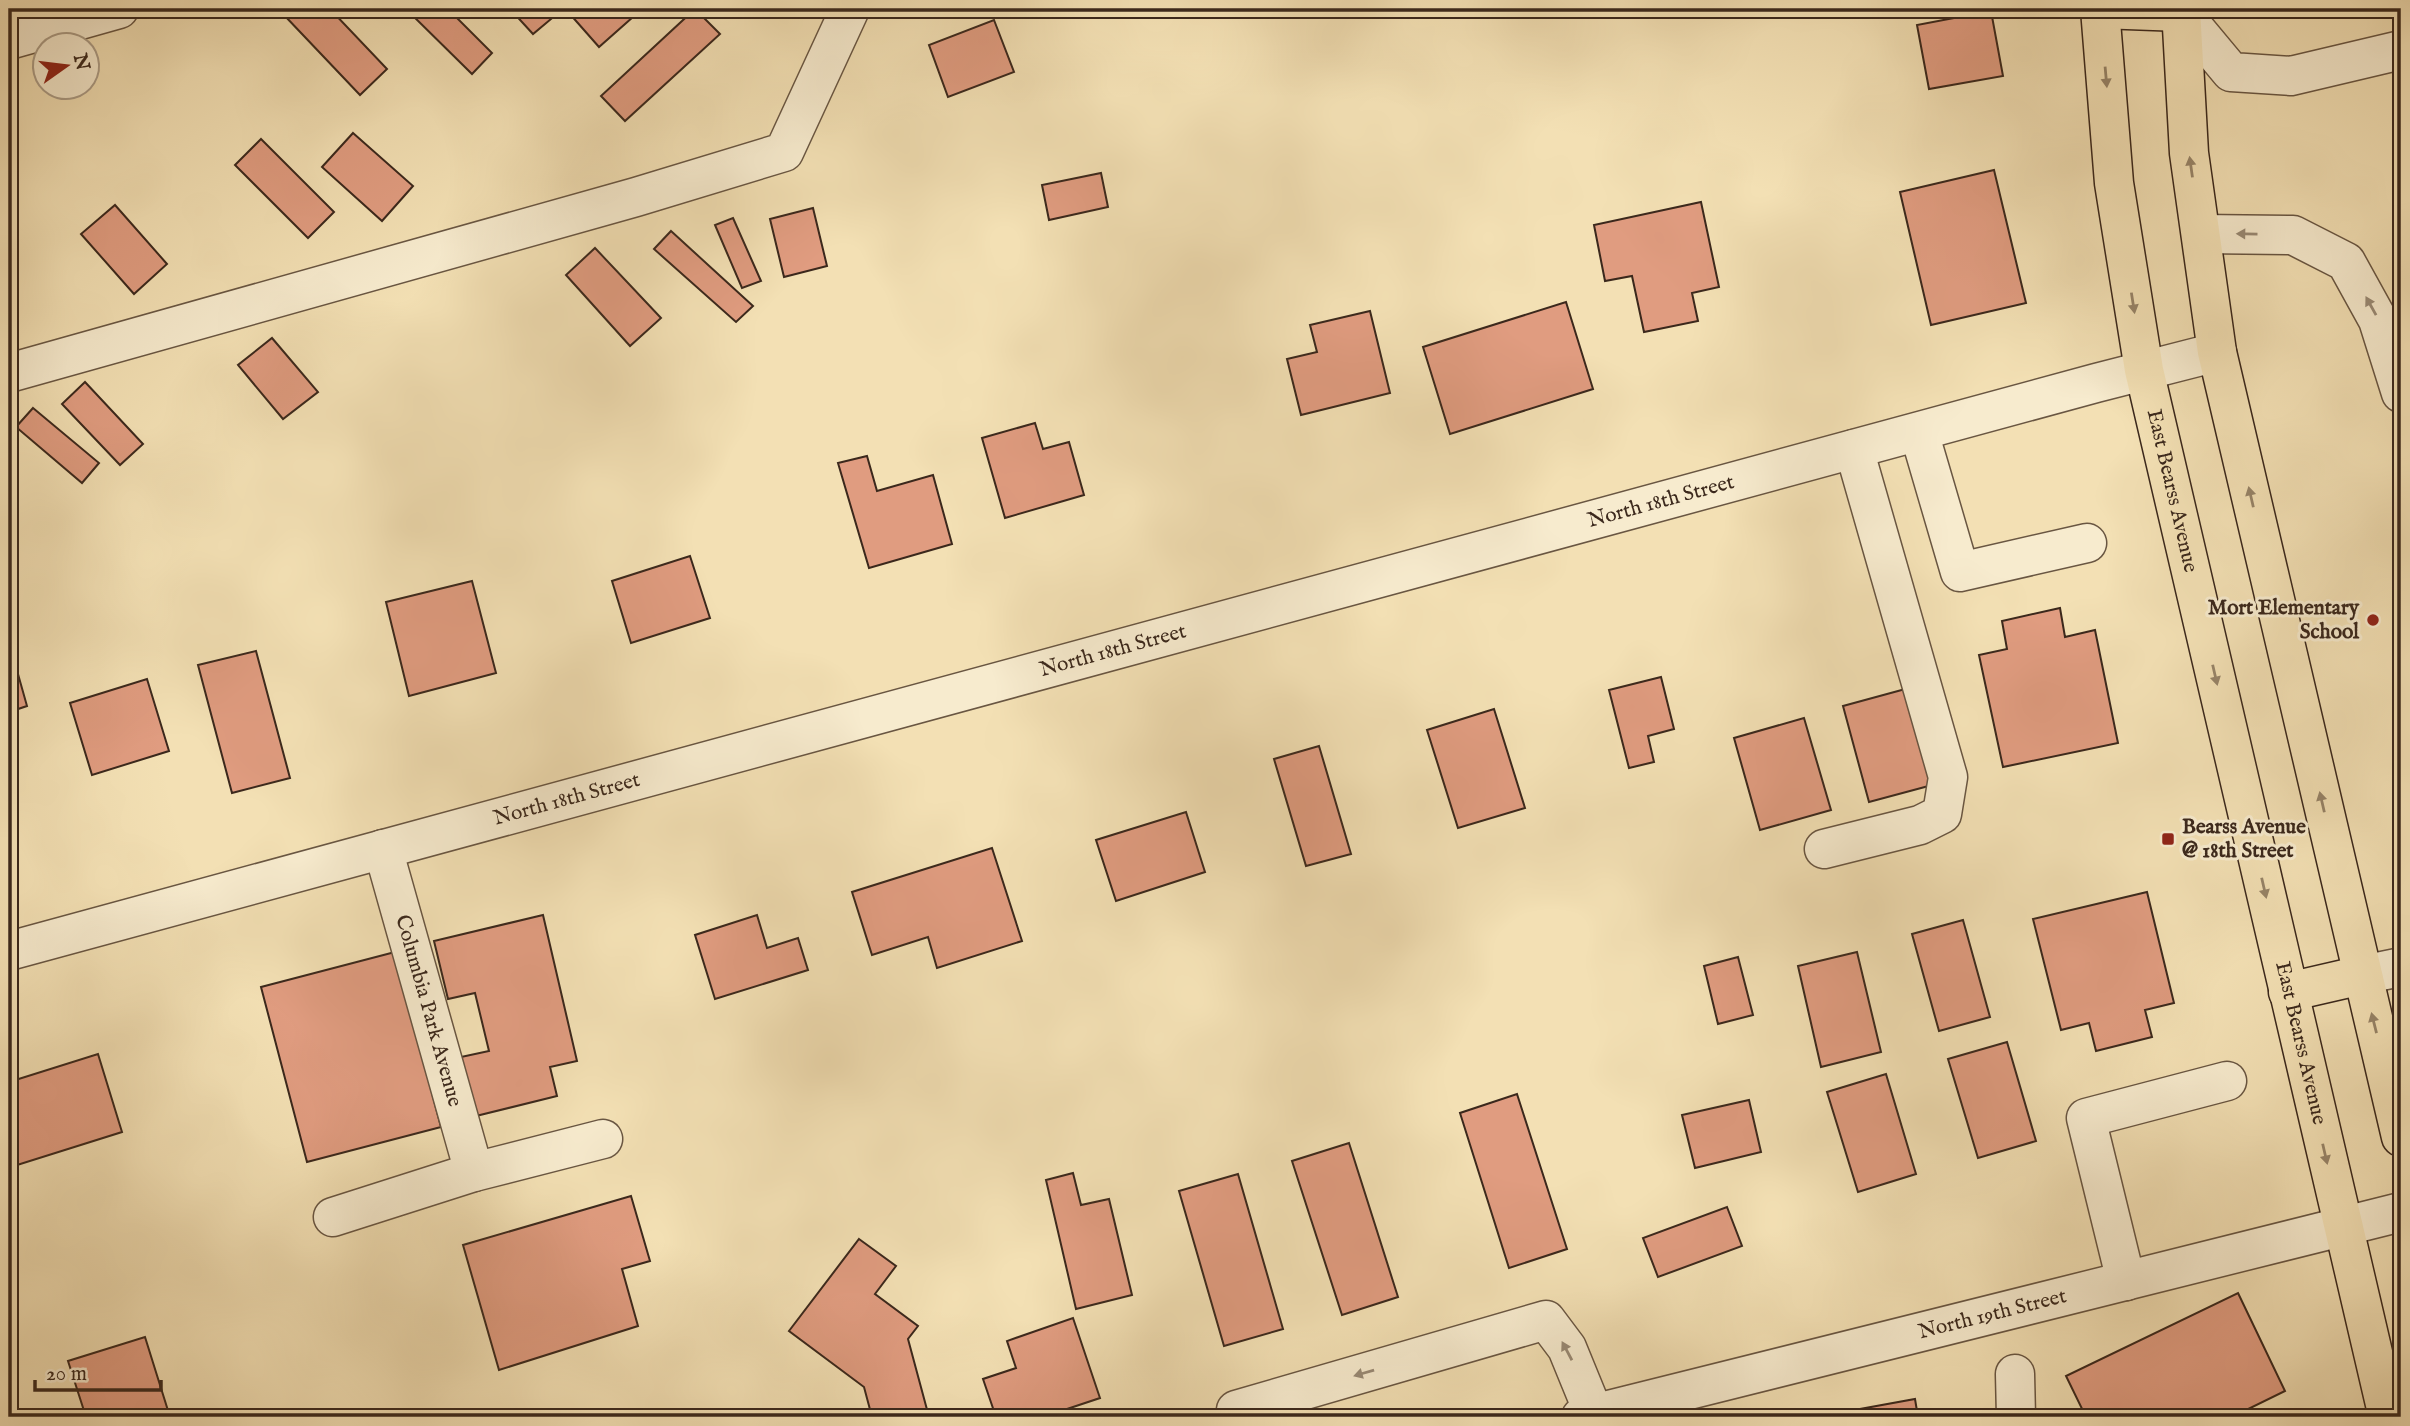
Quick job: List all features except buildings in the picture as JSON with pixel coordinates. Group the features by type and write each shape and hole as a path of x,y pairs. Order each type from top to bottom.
{"main road":[{"path":"2100,9 2182,10 2189,153 2217,352 2401,1137"},
{"name":"East Bearss Avenue","path":"2100,9 2114,183 2144,370 2388,1417"},
{"path":"2288,992 2362,975"}],"street":[{"path":"9,40 119,9"},
{"path":"9,373 636,197 784,152 850,9"},
{"path":"2182,10 2231,72 2291,76 2401,50"},
{"path":"2201,234 2293,235 2346,262 2378,320 2401,393"},
{"name":"North 18th Street","path":"9,951 2217,352"},
{"path":"1919,432 1959,572 2087,543"},
{"path":"1824,849 1920,825 1942,814 1948,776 1854,449"},
{"name":"Columbia Park Avenue","path":"383,849 474,1172"},
{"path":"2362,975 2401,967"},
{"path":"2126,1281 2086,1118 2227,1081"},
{"path":"333,1217 474,1172 603,1139"},
{"name":"North 19th Street","path":"1588,1416 2401,1212"},
{"path":"1237,1414 1546,1320 1567,1348 1588,1416"},
{"path":"2015,1374 2016,1417"}],"place":[{"name":"Mort Elementary School","path":"2373,620"},
{"name":"Bearss Avenue @ 18th Street","path":"2168,839"}]}
